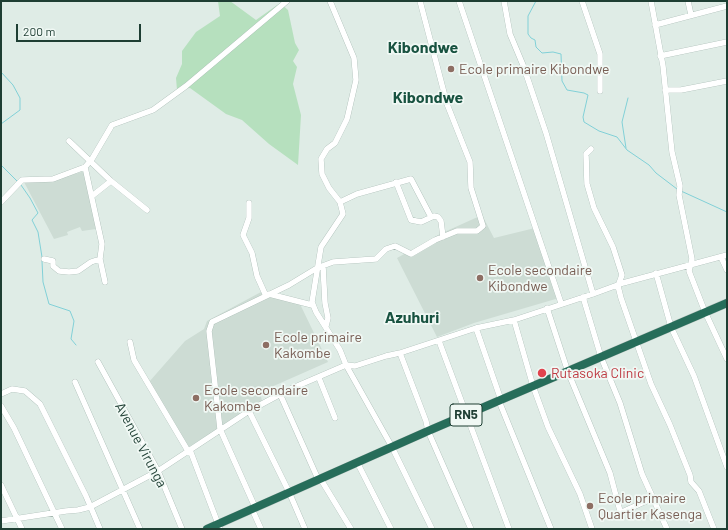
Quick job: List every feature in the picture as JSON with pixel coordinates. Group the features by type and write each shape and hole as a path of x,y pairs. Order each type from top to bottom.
{"highway":[{"name":"RN5","path":"207,529 219,526 253,508 357,462 727,303"}],"street":[{"path":"1,202 19,183 52,179 85,167 90,162 112,125 153,110 186,86 287,1"},
{"path":"326,326 328,318 320,267 321,247 343,214 340,202 329,188 322,174 321,159 327,149 334,142 347,119 356,80 354,58 330,1"},
{"path":"261,529 220,429 209,331 212,322 299,280 320,267 342,261 376,259 386,249 395,246 412,254 457,231 477,231 483,226 471,188 470,162 447,104 420,1"},
{"path":"459,1 561,303"},
{"path":"504,1 510,34 523,65 546,133 594,294"},
{"path":"582,1 600,54 600,91"},
{"path":"650,1 665,90 672,152 680,186 679,195 692,259 689,271 705,312 727,359"},
{"path":"688,1 691,15"},
{"path":"655,25 727,6"},
{"path":"660,56 727,42"},
{"path":"665,90 681,90 727,81"},
{"path":"69,141 111,181 148,210"},
{"path":"591,149 586,154 587,184 594,208 612,247 622,275 618,286 636,342 651,384 690,475 690,482 699,492 714,529"},
{"path":"85,167 102,244 100,259 105,282"},
{"path":"340,202 350,196 409,179 413,181 431,217"},
{"path":"92,196 111,181"},
{"path":"396,182 411,220 421,222 436,216 440,219 443,237"},
{"path":"249,203 249,218 243,235 252,253 257,276 268,295 312,305"},
{"path":"1,521 55,514 90,507 158,471 249,410 280,394 346,365 355,366 439,341 476,328 514,320 561,303 618,286 622,283 727,255"},
{"path":"720,257 727,270"},
{"path":"44,259 53,261 53,266 60,271 69,272 78,271 91,262 100,259"},
{"path":"320,267 311,298 312,305 342,354 346,365 392,447 432,529"},
{"path":"656,273 671,327 694,376 727,467"},
{"path":"583,297 601,357 620,403 642,474 667,529"},
{"path":"547,308 568,372 610,473 620,511 622,512 653,498"},
{"path":"514,320 533,386 551,434 580,494 592,529"},
{"path":"476,328 500,400 551,529"},
{"path":"439,341 509,529"},
{"path":"130,342 134,360 189,451 219,526"},
{"path":"400,353 426,420 428,431 469,528"},
{"name":"Avenue Virunga","path":"98,362 158,471 182,529"},
{"path":"318,378 336,418"},
{"path":"74,382 140,529"},
{"path":"1,394 12,389 26,392 40,404 100,529"},
{"path":"280,394 319,479 351,529"},
{"path":"1,406 14,428 28,462 62,529"},
{"path":"249,410 289,492 305,529"},
{"path":"357,462 391,529"},
{"path":"1,485 22,529"}],"shaded area":[{"path":"85,171 96,229 82,231 80,227 67,232 68,235 54,239 24,182 46,182"},
{"name":"Ecole secondaire Kibondwe","path":"482,215 494,238 535,228 559,298 474,323 437,337 397,258 440,234"},
{"path":"261,292 299,302 328,362 260,392 262,401 187,448 149,382 185,341 204,329 207,321"}],"green space":[{"path":"218,1 230,1 256,20 280,3 288,10 295,43 299,50 293,61 297,67 293,84 301,115 298,165 269,144 242,120 226,114 190,88 177,90 176,78 182,64 182,51 196,32 220,16"}],"waterway":[{"path":"536,1 528,16 528,34 535,40 536,47 542,53 553,52 561,54 562,81 567,90 588,95 583,117 584,122 599,131 617,137 627,150 649,165 656,173 677,189"},
{"path":"1,72 13,85 20,98 20,110 1,124"},
{"path":"626,148 622,122 628,98"},
{"path":"1,165 18,182"},
{"path":"21,185 38,213 32,220 38,232 42,257"},
{"path":"681,191 727,212"},
{"path":"42,261 43,282 49,304 70,311 74,321 71,339 76,345"}],"place":[{"name":"Ecole primaire Kibondwe","path":"451,69"},
{"name":"Ecole secondaire Kibondwe","path":"480,278"},
{"name":"Ecole primaire Kakombe","path":"266,345"},
{"name":"Rutasoka Clinic","path":"542,373"},
{"name":"Ecole secondaire Kakombe","path":"196,398"},
{"name":"Ecole primaire Quartier Kasenga","path":"590,506"}],"district":[{"name":"Kibondwe","path":"423,48"},
{"name":"Kibondwe","path":"428,98"},
{"name":"Azuhuri","path":"412,318"}]}
